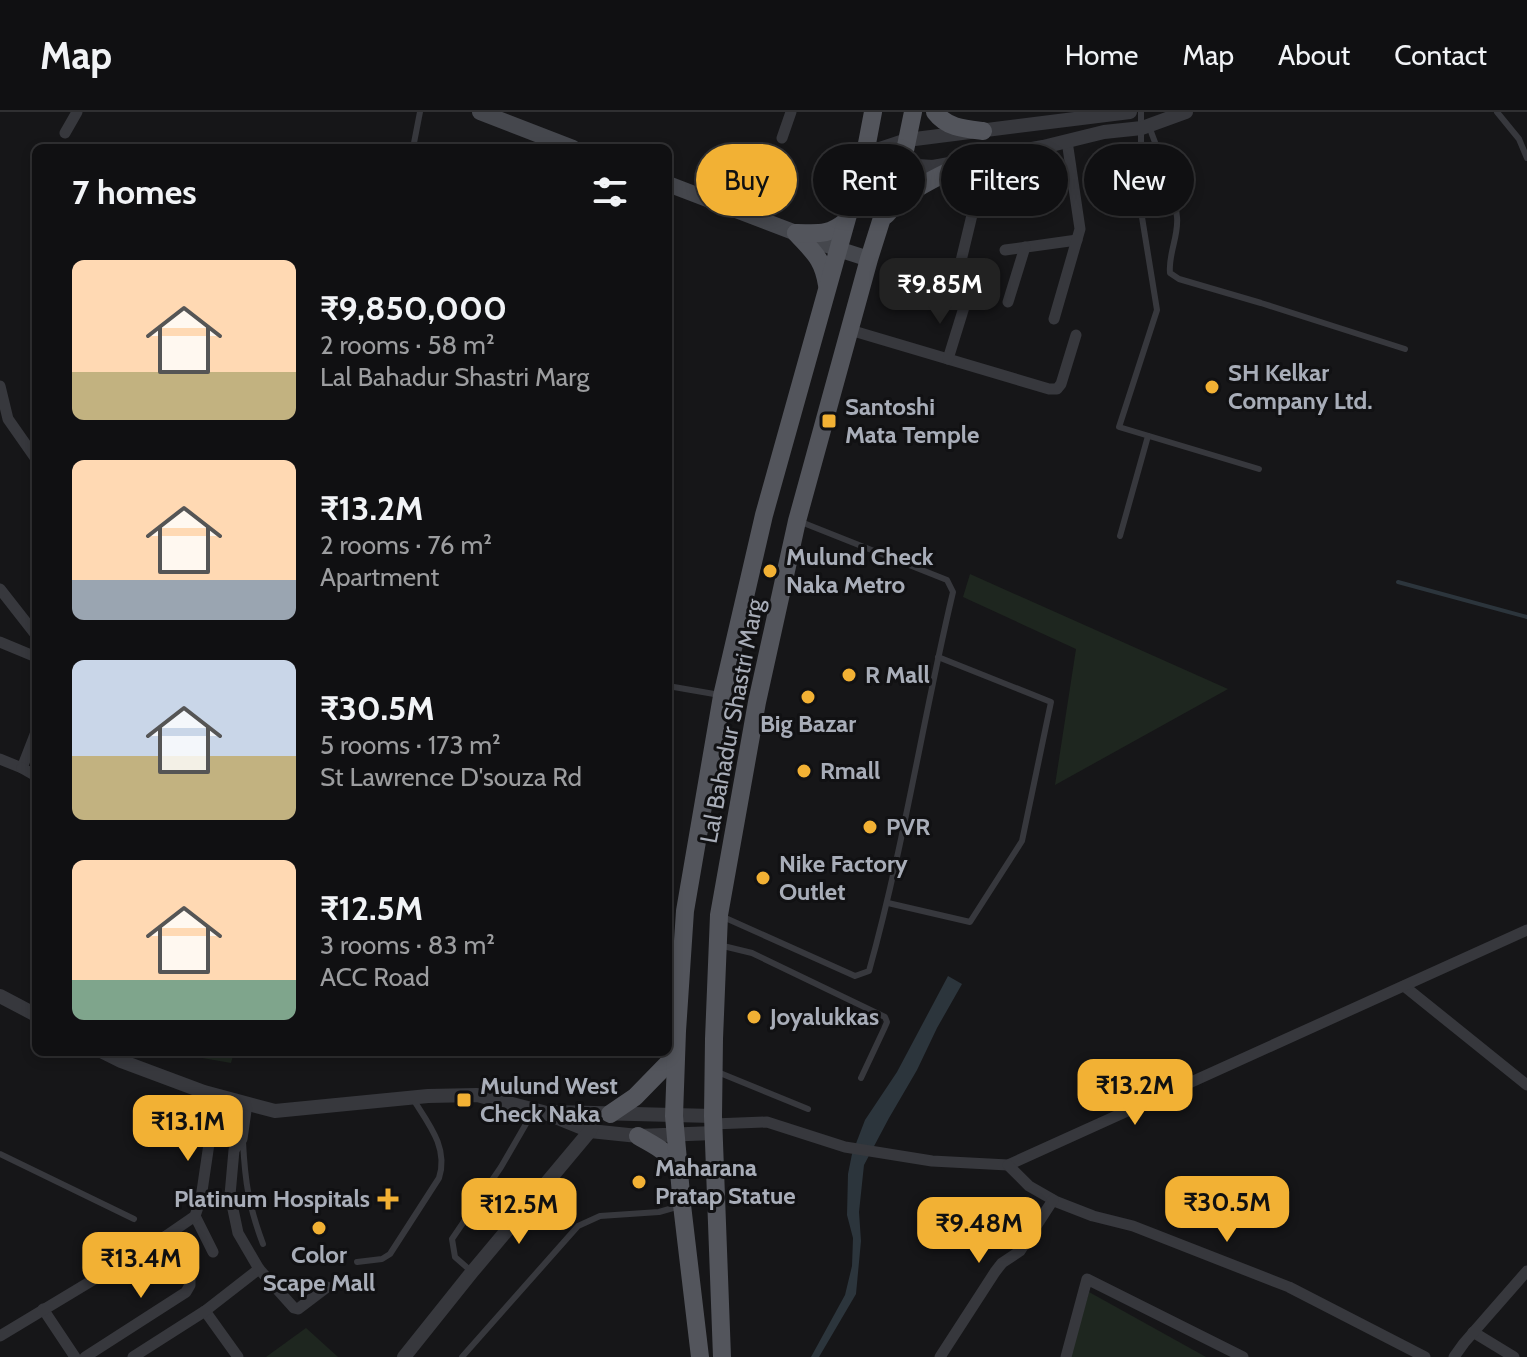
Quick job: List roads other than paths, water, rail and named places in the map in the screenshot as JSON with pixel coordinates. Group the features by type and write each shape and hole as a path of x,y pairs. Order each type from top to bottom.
{"main road":[{"name":"Lal Bahadur Shastri Marg","path":"867,144 873,112"},
{"name":"Lal Bahadur Shastri Marg","path":"906,144 913,112"},
{"path":"935,112 955,127 983,131"},
{"path":"496,115 564,144"},
{"path":"881,221 894,205 916,188 941,176"},
{"path":"672,186 869,259"},
{"name":"Lal Bahadur Shastri Marg","path":"700,1357 675,1125 685,911 722,696 764,515 847,216"},
{"name":"Lal Bahadur Shastri Marg","path":"722,1357 713,1124 719,915 757,702 797,521 883,216"},
{"path":"796,233 828,233 845,222"},
{"path":"796,233 820,258 827,288"},
{"path":"603,1114 625,1106 676,1055"},
{"path":"638,1136 672,1159 679,1174"}],"street":[{"path":"65,133 77,112"},
{"path":"782,138 791,112"},
{"path":"895,144 1130,112"},
{"path":"1053,144 1104,132 1146,127 1186,112"},
{"path":"1054,319 1080,229 1067,141"},
{"path":"954,290 972,216"},
{"path":"1005,250 1077,240"},
{"path":"1008,302 1025,247"},
{"path":"948,359 965,304"},
{"path":"850,330 1049,389 1057,389 1061,384 1076,335"},
{"path":"0,386 8,419 32,453"},
{"path":"0,589 32,630"},
{"path":"0,642 32,655"},
{"path":"22,768 32,742"},
{"path":"0,759 32,774"},
{"path":"538,1111 603,1114 675,1125 767,1122 845,1147 932,1161 1008,1165 1527,930"},
{"path":"1404,986 1527,1085"},
{"path":"0,996 32,1013"},
{"path":"111,1056 216,1096 275,1111 477,1095 538,1111 590,1131 638,1136 675,1125"},
{"path":"0,1336 195,1216 201,1198 216,1096"},
{"path":"247,1104 242,1139 234,1150 230,1195 238,1233 259,1269 294,1308 298,1309 327,1287"},
{"path":"404,1357 603,1114"},
{"path":"1008,1165 1029,1186 1053,1200 1093,1216 1133,1226 1289,1287 1425,1357"},
{"path":"940,1357 995,1272 1020,1251 1053,1200"},
{"path":"195,1216 213,1252"},
{"path":"85,1357 186,1292 190,1278 166,1236"},
{"path":"133,1357 205,1311 259,1269"},
{"path":"1454,1357 1527,1271"},
{"path":"1066,1357 1087,1279 1243,1357"},
{"path":"43,1309 75,1357"},
{"path":"205,1311 238,1357"},
{"path":"1473,1332 1514,1357"}],"lane":[{"path":"414,144 420,112"},
{"path":"1141,112 1169,181 1177,218 1170,273 1179,279 1405,349"},
{"path":"1497,112 1519,139 1527,158"},
{"path":"1146,127 1141,211 1157,310 1119,427 1259,469"},
{"path":"1120,536 1148,436"},
{"path":"719,915 855,976 869,971 888,903 953,592 947,580 797,521"},
{"path":"888,903 970,922 1022,841 1051,702 938,657"},
{"path":"672,687 722,696"},
{"path":"718,945 752,953 885,1017 887,1022 861,1078"},
{"path":"713,1071 808,1109"},
{"path":"357,1262 382,1259 390,1254 439,1178 439,1142 412,1098"},
{"path":"472,1272 455,1257 452,1239 538,1111"},
{"path":"242,1139 250,1211 263,1244"},
{"path":"0,1154 134,1219"},
{"path":"462,1357 578,1226 600,1216 659,1212 682,1205"}],"waterway":[{"path":"1398,582 1527,617"}],"place":[{"name":"SH Kelkar Company Ltd.","path":"1212,387"},
{"name":"Santoshi Mata Temple","path":"829,421"},
{"name":"Mulund Check Naka Metro","path":"770,571"},
{"name":"R Mall","path":"849,675"},
{"name":"Big Bazar","path":"808,697"},
{"name":"Rmall","path":"804,771"},
{"name":"PVR","path":"870,827"},
{"name":"Nike Factory Outlet","path":"763,878"},
{"name":"Joyalukkas","path":"754,1017"},
{"name":"Mulund West Check Naka","path":"464,1100"},
{"name":"Maharana Pratap Statue","path":"639,1182"},
{"name":"Platinum Hospitals","path":"388,1199"},
{"name":"Color Scape Mall","path":"319,1228"}]}
